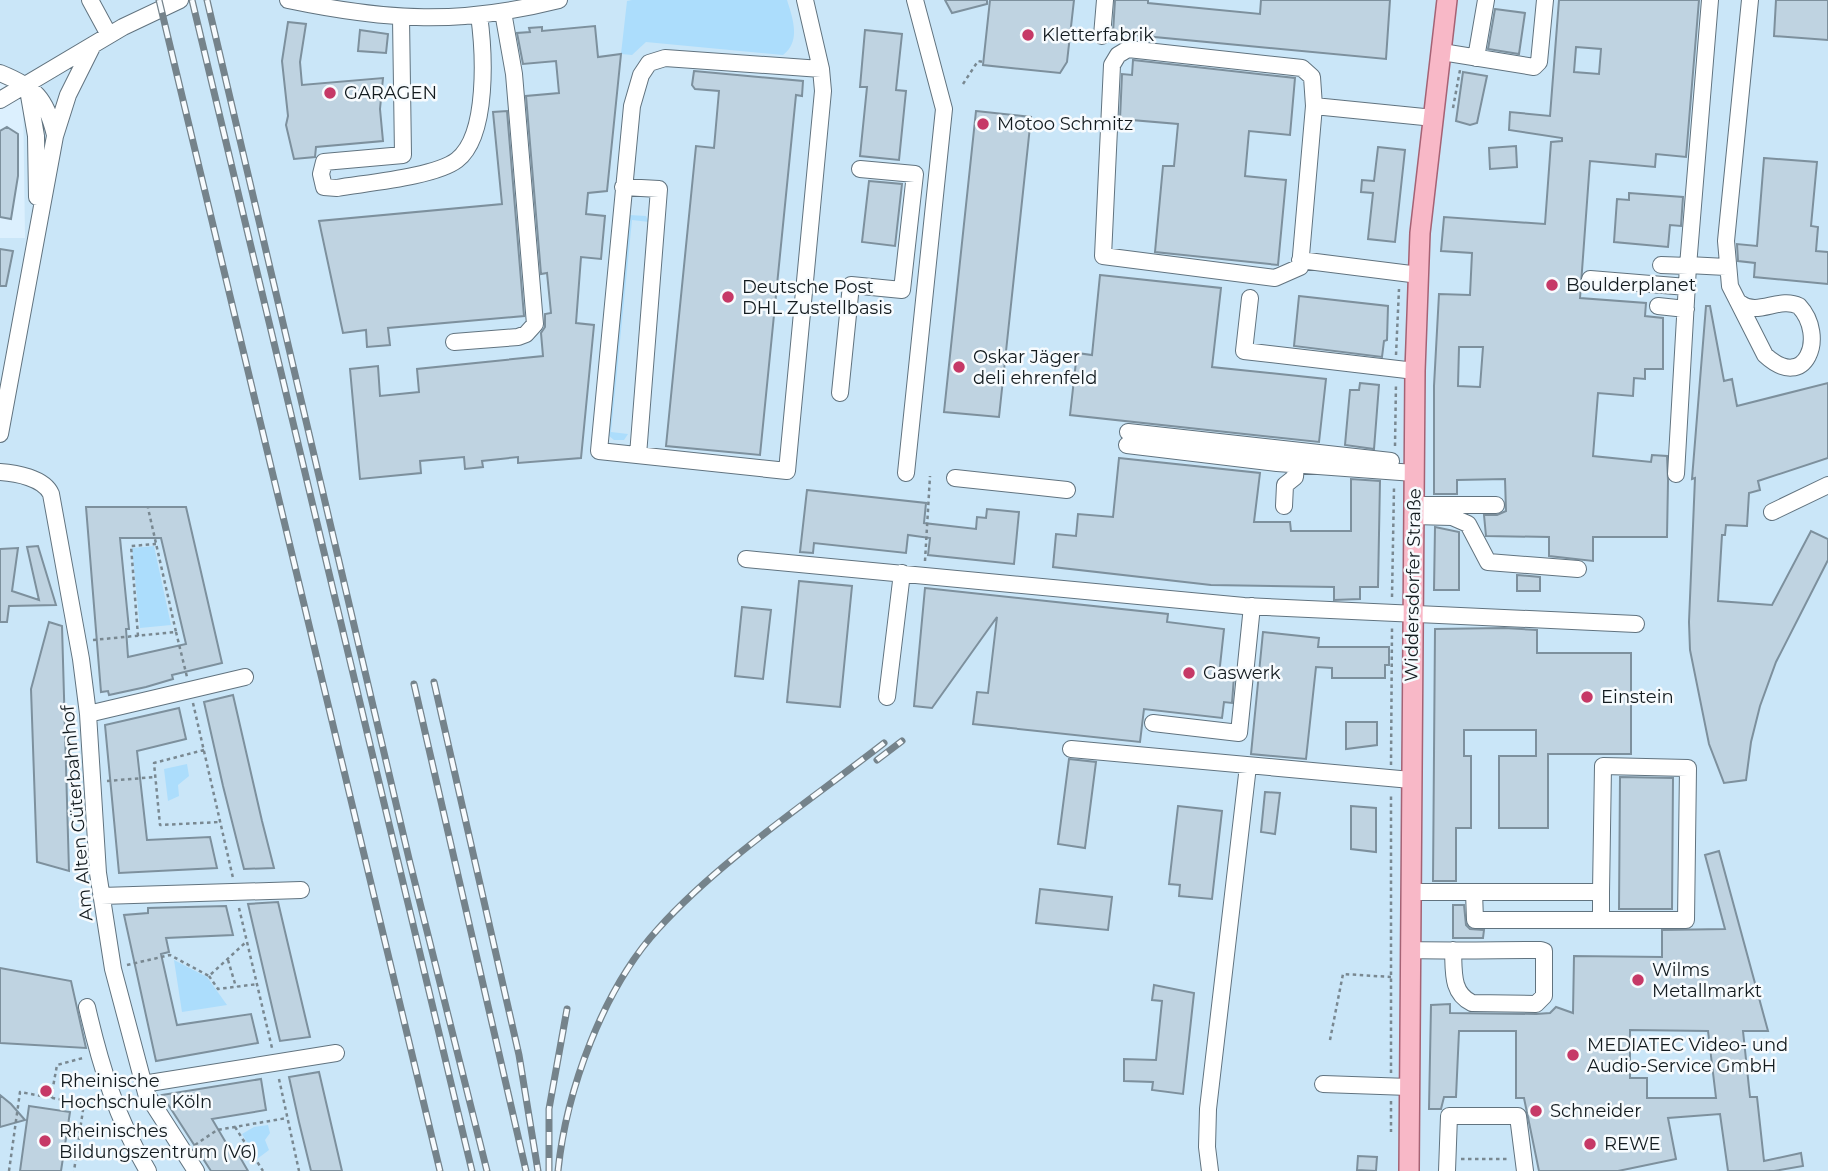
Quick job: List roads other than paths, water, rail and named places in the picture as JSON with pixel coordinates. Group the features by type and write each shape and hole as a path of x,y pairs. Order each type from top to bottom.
{"main road":[{"name":"Widdersdorfer Straße","path":"1409,1171 1415,371 1420,233 1443,116 1442,52 1447,0"}],"street":[{"path":"90,0 109,35"},
{"path":"0,100 150,12 180,0"},
{"path":"288,0 351,13 401,18 479,15 559,0"},
{"path":"805,0 821,69 820,131 787,471 599,451 632,106 641,75 649,63 665,58 821,69"},
{"path":"906,473 944,108 915,0"},
{"path":"1102,36 1105,0"},
{"path":"1469,57 1486,0"},
{"path":"1442,52 1530,67 1537,65 1545,0"},
{"path":"1676,474 1688,265 1710,0"},
{"path":"1740,303 1751,309 1783,302 1799,306 1804,311 1812,337 1813,348 1809,357 1796,366 1781,367 1773,362 1758,344 1730,286 1726,267 1750,0"},
{"path":"454,342 518,337 526,334 534,324 514,74 503,12"},
{"path":"401,18 403,155 324,162 321,173 324,187 337,188 423,173 456,161 465,152 474,128 483,84 479,15"},
{"path":"0,434 4,384 37,235 55,136 68,95 93,44"},
{"path":"1128,49 1302,68 1312,77 1314,106 1300,267 1275,278 1103,256 1112,65 1118,55 1128,49"},
{"path":"0,73 27,84 49,113 55,136"},
{"path":"27,84 36,136 37,235"},
{"path":"1314,106 1443,116"},
{"path":"840,393 851,285 902,290 915,174 860,169"},
{"path":"623,187 659,189 638,455"},
{"path":"1300,260 1419,275"},
{"path":"1661,265 1726,267"},
{"path":"1590,279 1687,287"},
{"path":"1250,298 1244,351 1415,371"},
{"path":"1658,306 1686,309"},
{"path":"1128,439 1414,468 1296,464 1128,439"},
{"path":"1284,506 1285,485 1296,477 1296,464"},
{"name":"Am Alten Güterbahnhof","path":"0,471 14,473 40,483 48,487 51,494 88,714 103,855 101,896 113,969 143,1084 195,1171"},
{"path":"955,478 1066,490"},
{"path":"1772,512 1828,485"},
{"path":"1414,511 1496,505"},
{"path":"1414,511 1452,517 1468,524 1488,562 1578,569"},
{"path":"746,559 1252,607 1636,624"},
{"path":"887,696 902,573"},
{"path":"1153,723 1239,733 1252,607"},
{"path":"88,714 245,677"},
{"path":"1071,749 1411,780"},
{"path":"1210,1171 1207,1147 1208,1109 1248,766"},
{"path":"1475,892 1475,920 1601,920 1686,920 1688,768 1604,766 1601,920"},
{"path":"101,896 301,890"},
{"path":"1410,892 1601,892"},
{"path":"1410,950 1453,950 1544,951 1544,996 1536,1004 1472,1003 1455,988 1453,950"},
{"path":"87,1007 98,1054 122,1123 148,1171"},
{"path":"143,1084 336,1053"},
{"path":"1323,1084 1409,1087"},
{"path":"1447,1165 1449,1116 1518,1116 1524,1165"}],"railway":[{"path":"159,0 440,1171"},
{"path":"192,0 472,1171"},
{"path":"207,0 410,863 487,1171"},
{"path":"434,682 519,1055 538,1171"},
{"path":"414,684 526,1171"},
{"path":"877,760 902,741"},
{"path":"558,1171 569,1108 590,1042 620,981 638,953 682,904 737,855 884,743"},
{"path":"549,1171 549,1109 567,1009"}],"place":[{"name":"Kletterfabrik","path":"1028,35"},
{"name":"GARAGEN","path":"330,93"},
{"name":"Motoo Schmitz","path":"983,124"},
{"name":"Boulderplanet","path":"1552,285"},
{"name":"Deutsche Post DHL Zustellbasis","path":"728,297"},
{"name":"Oskar Jäger deli ehrenfeld","path":"959,367"},
{"name":"Gaswerk","path":"1189,673"},
{"name":"Einstein","path":"1587,697"},
{"name":"Wilms Metallmarkt","path":"1638,980"},
{"name":"MEDIATEC Video- und Audio-Service GmbH","path":"1573,1055"},
{"name":"Rheinische Hochschule Köln","path":"46,1091"},
{"name":"Schneider","path":"1536,1111"},
{"name":"Rheinisches Bildungszentrum (V6)","path":"45,1141"},
{"name":"REWE","path":"1590,1144"}]}
